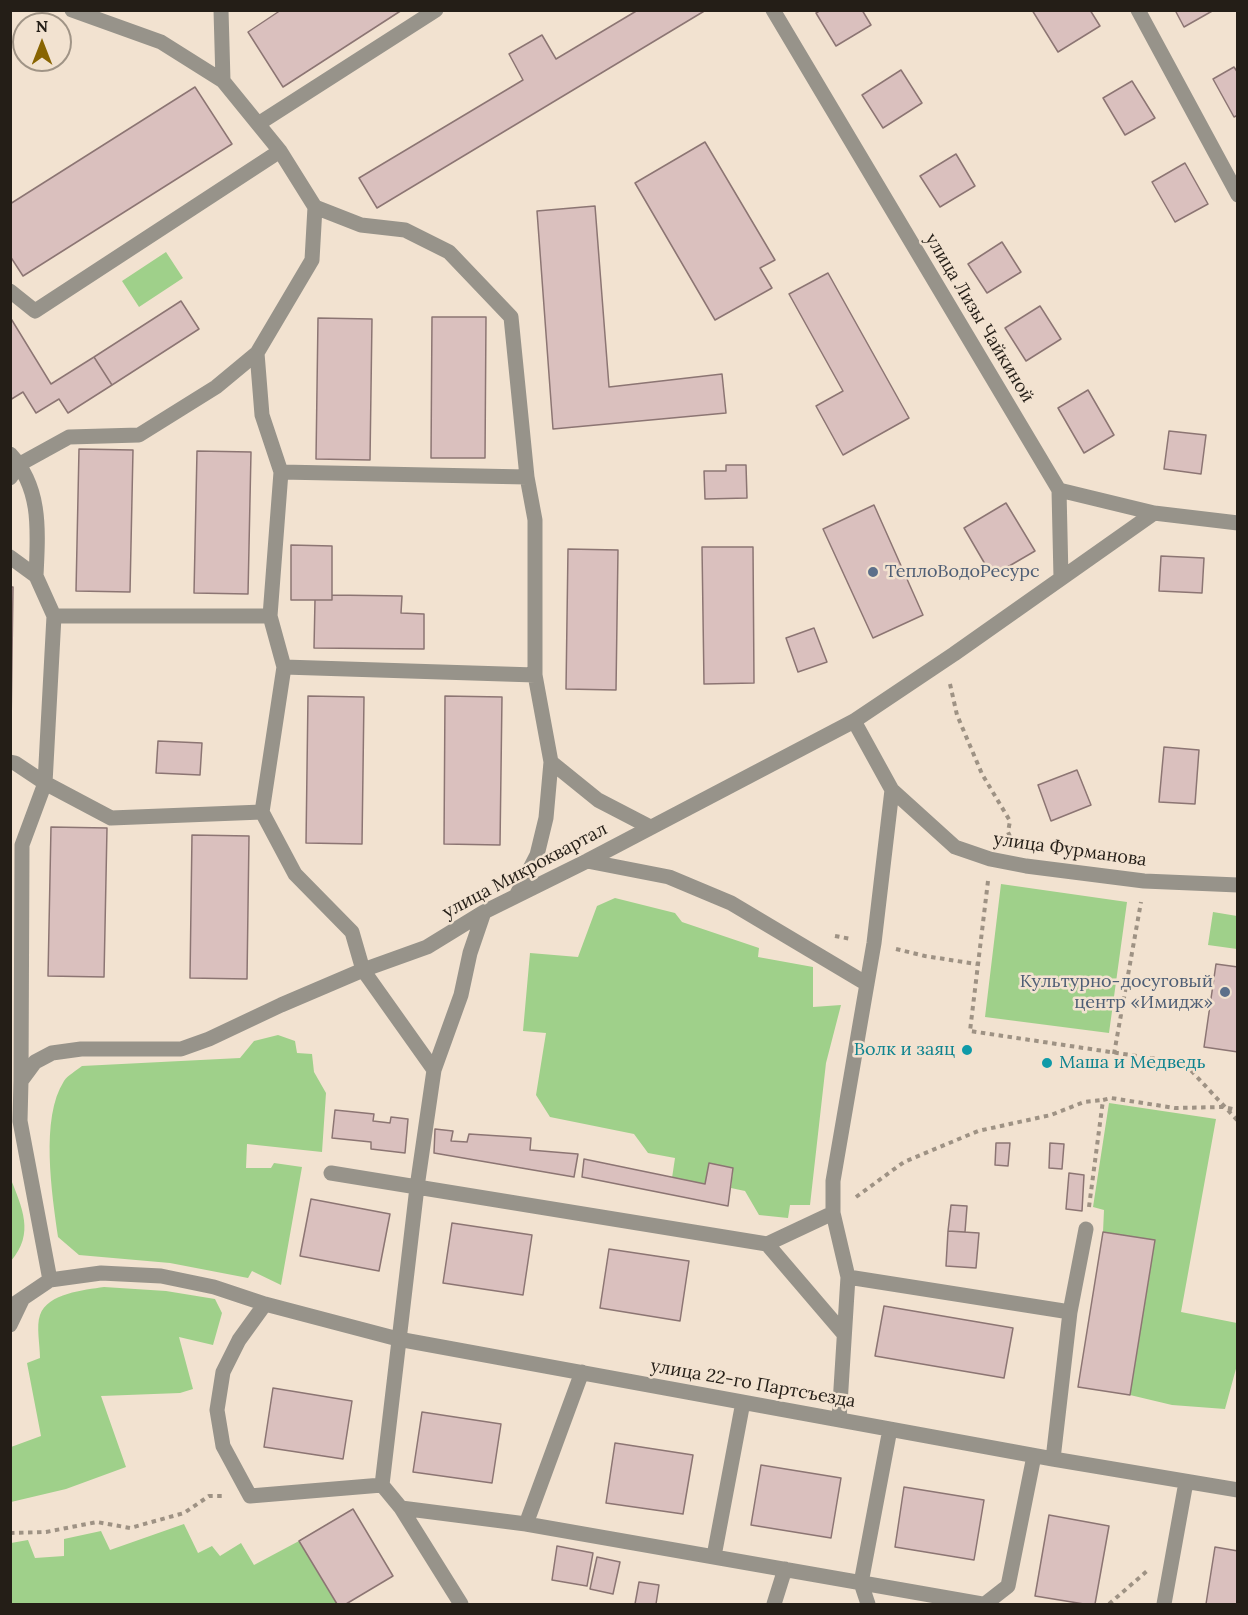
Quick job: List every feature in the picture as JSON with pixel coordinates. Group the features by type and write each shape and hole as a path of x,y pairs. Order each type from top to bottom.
{"street":[{"path":"15,459 69,437 139,435 216,387 257,353 312,260 315,207 280,151 223,81 161,42 72,10"},
{"path":"220,10 223,81"},
{"path":"258,124 436,10"},
{"name":"улица Лизы Чайкиной","path":"773,10 1059,490"},
{"path":"1138,10 1238,195"},
{"path":"10,291 35,311 280,151"},
{"path":"315,207 361,225 405,230 449,252 510,317 527,477 535,520 535,675 551,762 546,818 537,855 516,897"},
{"path":"257,353 262,415 281,472 270,616 284,667 262,812 295,874 352,932 363,970 434,1070"},
{"path":"10,478 15,459"},
{"path":"10,1325 16,1304 50,1280 20,1121 22,845 45,783 54,616 36,576 38,526 35,497 15,459"},
{"path":"281,472 527,477"},
{"path":"1061,578 1059,490 1154,513 1238,524"},
{"name":"улица Микроквартал","path":"21,1081 34,1062 52,1053 81,1049 181,1049 209,1039 363,970 427,947 484,912 587,861 854,721 954,654 1154,513"},
{"path":"10,557 36,576"},
{"path":"54,616 270,616"},
{"path":"284,667 535,675"},
{"name":"улица Фурманова","path":"854,721 892,790 955,847 990,859 1026,866 1144,881 1238,885"},
{"path":"10,762 111,818 262,812"},
{"path":"551,762 598,800 650,827"},
{"path":"839,1419 848,1277 833,1212 833,1181 867,984 892,790"},
{"path":"587,861 669,877 731,903 867,984"},
{"path":"461,1605 401,1508 382,1485 417,1187 434,1070 461,995 470,953 484,912"},
{"path":"331,1173 767,1244 833,1212"},
{"path":"1053,1459 1070,1312 1086,1229"},
{"path":"767,1244 844,1334"},
{"name":"улица 22-го Партсъезда","path":"50,1280 101,1273 161,1276 214,1287 264,1304 398,1339 1034,1456 1238,1490"},
{"path":"848,1277 1070,1312"},
{"path":"264,1304 239,1340 223,1372 217,1410 223,1446 250,1496 382,1485"},
{"path":"526,1524 582,1372"},
{"path":"714,1556 743,1402"},
{"path":"868,1605 861,1583 890,1429"},
{"path":"401,1508 526,1524 984,1605 1008,1586 1034,1456"},
{"path":"1164,1605 1186,1482"},
{"path":"774,1605 785,1569"}],"path":[{"path":"954,654 950,686 957,715 982,774 1010,821 1008,832 1013,848 1026,866"},
{"path":"988,876 969,1031 1184,1063 1238,1121"},
{"path":"1114,1054 1142,897"},
{"path":"925,956 976,964"},
{"path":"833,1212 904,1162 978,1131 1051,1115 1084,1102 1111,1098 1175,1107 1223,1107 1238,1110"},
{"path":"1086,1229 1104,1100"},
{"path":"10,1533 46,1532 97,1522 130,1527 184,1514 209,1496 250,1496"},
{"path":"1109,1605 1150,1568 1173,1552"}],"green space":[{"path":"166,252 183,278 139,307 122,281"},
{"path":"1001,884 1127,902 1109,1033 985,1017"},
{"path":"615,898 675,913 682,922 759,948 758,957 813,967 813,1007 841,1005 826,1063 810,1205 790,1205 788,1218 759,1215 745,1191 731,1188 733,1169 705,1184 672,1178 675,1158 648,1153 634,1134 550,1117 536,1095 546,1033 523,1031 530,953 578,957 597,906"},
{"path":"1213,912 1237,916 1237,949 1208,945"},
{"path":"278,1035 295,1041 297,1053 312,1054 314,1072 326,1093 322,1152 247,1144 246,1168 271,1168 274,1163 302,1167 281,1285 252,1271 248,1278 170,1263 79,1255 58,1237 51,1178 50,1135 57,1097 68,1077 82,1066 240,1058 254,1041"},
{"path":"1109,1103 1216,1119 1181,1312 1237,1323 1237,1365 1225,1409 1172,1405 1130,1395 1155,1240 1103,1232 1104,1210 1093,1207"},
{"path":"10,1177 24,1220 23,1240 11,1261"},
{"path":"104,1287 166,1291 215,1299 222,1313 213,1345 179,1337 193,1389 180,1393 101,1396 126,1467 66,1489 11,1502 11,1447 41,1436 27,1363 40,1358 38,1330 40,1315 44,1308 58,1297 77,1291"},
{"path":"184,1524 198,1553 212,1546 220,1556 241,1543 254,1565 299,1541 337,1604 11,1604 11,1543 28,1540 35,1558 64,1556 64,1539 101,1531 110,1550"}],"building":[{"path":"281,10 402,10 283,87 248,32"},
{"path":"638,10 706,10 377,208 359,178 523,80 509,54 542,35 556,59"},
{"path":"821,10 862,10 871,25 836,46 816,13"},
{"path":"1032,10 1090,10 1100,26 1058,52"},
{"path":"1175,10 1214,10 1184,27"},
{"path":"1234,67 1238,73 1238,115 1234,117 1213,79"},
{"path":"901,70 922,103 883,128 862,95"},
{"path":"1132,81 1155,118 1125,135 1103,98"},
{"path":"195,87 232,144 23,276 10,256 10,204"},
{"path":"705,142 775,260 760,268 772,288 715,320 635,183"},
{"path":"956,154 975,186 940,207 920,176"},
{"path":"1185,163 1208,204 1175,222 1152,182"},
{"path":"595,206 609,387 722,374 726,413 553,429 537,211"},
{"path":"1002,242 1021,272 987,293 968,264"},
{"path":"828,273 909,418 843,455 816,406 843,391 789,294"},
{"path":"181,301 199,329 112,385 94,357"},
{"path":"1040,306 1061,339 1026,361 1005,328"},
{"path":"10,317 51,384 94,357 112,385 68,413 59,399 36,413 23,392 10,400"},
{"path":"432,317 486,317 485,458 431,458"},
{"path":"318,318 372,319 370,460 316,459"},
{"path":"1088,390 1114,435 1084,453 1058,408"},
{"path":"1169,431 1206,435 1201,474 1164,469"},
{"path":"79,449 133,450 130,592 76,591"},
{"path":"197,451 251,452 248,594 194,593"},
{"path":"726,465 746,465 747,498 705,499 704,471 726,471"},
{"path":"1006,503 1035,551 992,576 964,528"},
{"name":"ТеплоВодоРесурс","path":"874,505 923,615 873,638 823,529"},
{"path":"291,545 332,546 332,600 291,600"},
{"path":"702,547 753,547 754,683 704,684"},
{"path":"568,549 618,550 616,690 566,689"},
{"path":"1161,556 1204,558 1202,593 1159,591"},
{"path":"10,587 13,587 11,729 10,729"},
{"path":"332,595 402,596 401,613 424,614 424,649 314,648 315,600 332,600"},
{"path":"814,628 827,662 798,672 786,638"},
{"path":"308,696 364,697 362,844 306,843"},
{"path":"445,696 502,697 500,845 444,844"},
{"path":"158,741 202,743 200,775 156,773"},
{"path":"1164,747 1199,750 1195,804 1159,802"},
{"path":"1077,770 1091,805 1051,821 1038,785"},
{"path":"51,827 107,828 104,977 48,976"},
{"path":"192,835 249,836 247,979 190,978"},
{"name":"Культурно-досуговый центр «Имидж»","path":"1216,964 1238,967 1238,1052 1204,1047"},
{"path":"335,1110 374,1114 373,1121 390,1123 391,1117 408,1119 405,1153 371,1149 371,1142 332,1138"},
{"path":"435,1129 453,1131 451,1141 467,1142 469,1134 531,1138 530,1150 578,1154 574,1177 434,1153"},
{"path":"996,1143 1010,1143 1008,1166 995,1165"},
{"path":"1050,1143 1064,1144 1062,1169 1049,1168"},
{"path":"584,1159 705,1184 709,1163 733,1168 728,1206 582,1177"},
{"path":"1069,1173 1084,1175 1082,1211 1066,1209"},
{"path":"311,1199 390,1214 379,1271 300,1256"},
{"path":"951,1205 967,1206 965,1232 948,1231"},
{"path":"452,1223 532,1235 523,1295 443,1283"},
{"path":"948,1231 979,1233 976,1268 946,1266"},
{"path":"1103,1232 1155,1240 1130,1395 1078,1387"},
{"path":"609,1249 689,1261 680,1321 600,1308"},
{"path":"884,1306 1013,1328 1004,1378 875,1356"},
{"path":"273,1388 352,1401 343,1459 264,1447"},
{"path":"422,1412 501,1424 492,1483 413,1472"},
{"path":"615,1443 693,1455 683,1514 606,1503"},
{"path":"761,1465 841,1478 831,1538 751,1525"},
{"path":"904,1487 984,1500 974,1560 895,1547"},
{"path":"353,1509 393,1576 346,1604 337,1604 299,1541"},
{"path":"1049,1515 1109,1526 1095,1604 1035,1596"},
{"path":"557,1546 593,1553 587,1586 552,1580"},
{"path":"1215,1547 1238,1551 1238,1604 1206,1604"},
{"path":"597,1557 620,1562 613,1594 590,1589"},
{"path":"639,1582 659,1585 656,1604 635,1604"}],"place":[{"name":"ТеплоВодоРесурс","path":"873,572"},
{"name":"Культурно-досуговый центр «Имидж»","path":"1225,992"},
{"name":"Волк и заяц","path":"967,1050"},
{"name":"Маша и Медведь","path":"1047,1063"}]}
